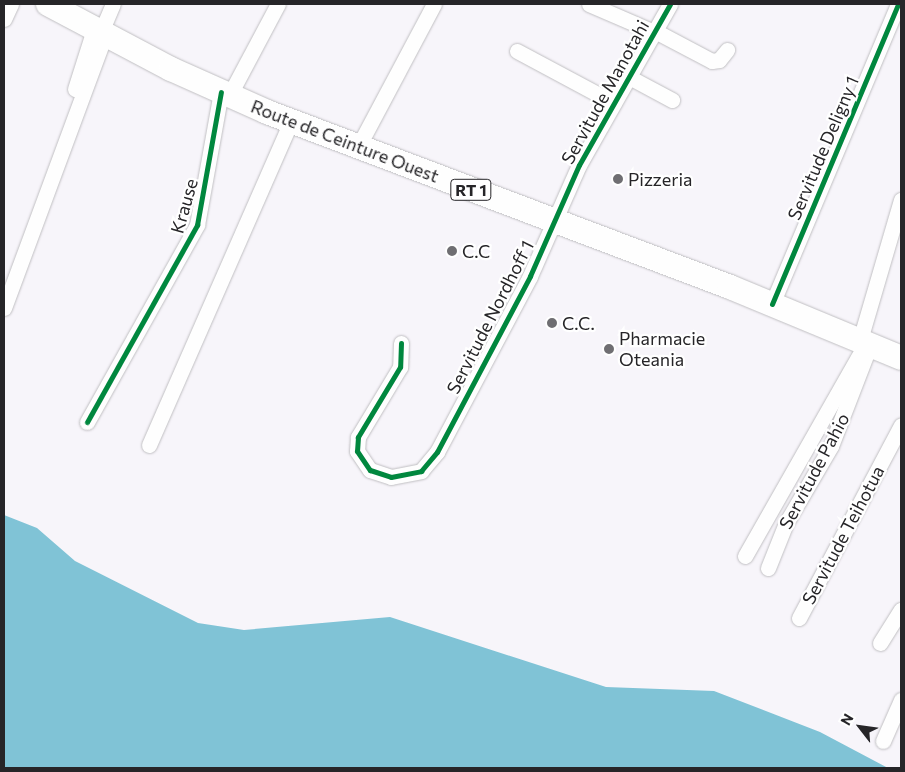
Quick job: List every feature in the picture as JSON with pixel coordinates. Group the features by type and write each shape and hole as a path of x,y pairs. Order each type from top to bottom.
{"main road":[{"name":"Route de Ceinture Ouest","path":"48,4 225,94 358,147 772,304 901,358"}],"street":[{"path":"4,19 11,4"},
{"path":"4,279 100,32 113,4"},
{"name":"Krause","path":"87,422 197,225 225,94 278,4"},
{"path":"358,147 434,4"},
{"path":"589,4 654,32 712,61 719,60 727,50"},
{"name":"Servitude Manotahi","path":"552,220 614,103 670,4"},
{"name":"Servitude Deligny 1","path":"772,304 898,4"},
{"path":"4,308 100,32"},
{"path":"518,51 614,103"},
{"path":"629,77 672,100"},
{"path":"149,444 291,121"},
{"path":"745,556 865,342 901,200"},
{"name":"Servitude Nordhoff 1","path":"401,343 394,381 358,437 357,451 362,463 391,477 421,471 451,425 530,276 552,220"},
{"name":"Servitude Pahio","path":"768,568 786,523 831,446 865,342"},
{"name":"Servitude Teihotua","path":"799,618 901,425"},
{"path":"880,643 901,610"},
{"path":"882,741 901,700"}],"water":[{"path":"4,515 37,528 75,561 198,623 244,630 390,617 606,687 714,691 820,732 888,768 4,768"}],"cycle path":[{"path":"401,343 400,367 358,437 357,451 370,470 391,477 421,471 437,452 530,276 579,165 670,4"},
{"path":"772,304 898,4"},
{"path":"87,422 197,225 221,92"}],"place":[{"name":"Pizzeria","path":"618,179"},
{"name":"C.C","path":"452,251"},
{"name":"C.C.","path":"552,323"},
{"name":"Pharmacie Oteania","path":"609,349"}]}
